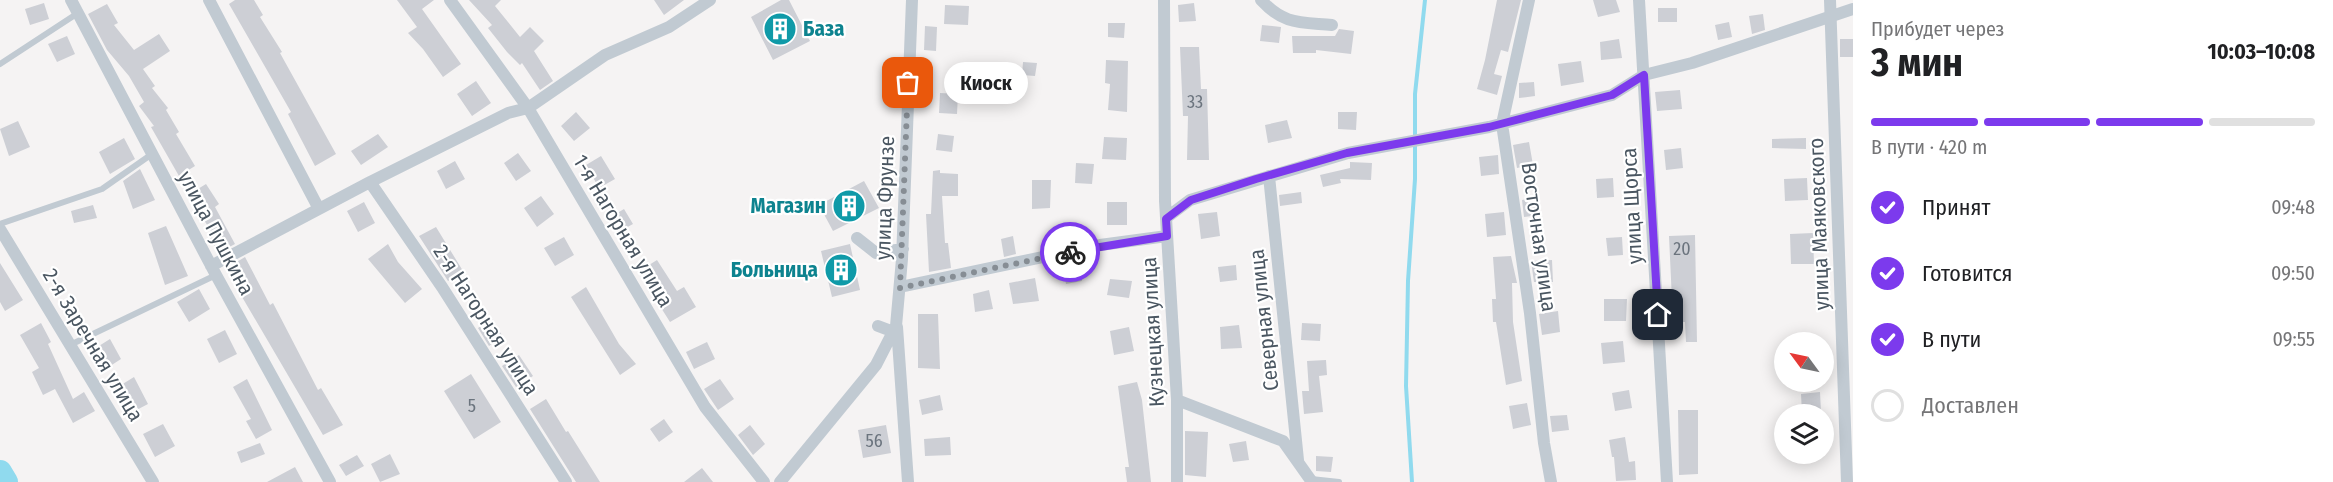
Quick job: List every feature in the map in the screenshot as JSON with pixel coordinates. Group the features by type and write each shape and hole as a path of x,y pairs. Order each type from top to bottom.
{"street":[{"name":"улица Пушкина","path":"70,0 213,270 330,482"},
{"path":"209,0 318,209"},
{"name":"1-я Нагорная улица","path":"450,0 528,108 705,407 764,482"},
{"path":"213,270 318,209 370,182 508,113 528,108 605,55 669,27 710,0"},
{"name":"Кузнецкая улица","path":"1164,0 1166,219 1177,400 1177,482"},
{"path":"1261,0 1275,15 1293,22 1332,25"},
{"name":"Восточная улица","path":"1529,0 1502,124 1515,198 1544,444 1551,482"},
{"name":"улица Щорса","path":"1638,0 1667,482"},
{"name":"улица Маяковского","path":"1830,0 1847,482"},
{"name":"улица Фрунзе","path":"908,482 895,329 903,249 910,4"},
{"path":"1166,219 1191,200 1347,153 1502,124 1612,95 1644,75 1692,63 1853,9"},
{"name":"Северная улица","path":"1269,176 1298,460"},
{"name":"2-я Нагорная улица","path":"370,182 448,297 566,482"},
{"name":"2-я Заречная улица","path":"0,226 153,482"},
{"path":"900,288 1100,245 1167,236"},
{"path":"857,238 876,253 903,249"},
{"path":"878,326 895,329"},
{"name":"улица Фрунзе","path":"780,482 876,365 895,329"},
{"name":"Северная улица","path":"1177,400 1283,441 1311,480"}],"lane":[{"path":"0,64 78,13"},
{"path":"0,226 102,189 153,154"},
{"path":"70,345 213,270"},
{"path":"1311,480 1339,482"}],"building":[{"path":"235,0 254,0 263,15 260,17 282,52 280,53 336,154 315,166 288,114 291,112 229,4"},
{"path":"397,0 434,0 422,9 461,64 443,77 408,33 417,27"},
{"path":"469,0 501,0 495,6 520,37 530,27 544,41 534,51 553,81 540,90 522,63 520,65 507,52 488,28 492,25"},
{"path":"654,0 684,0 664,15"},
{"name":"База","path":"781,0 789,0 810,41 773,60 751,17"},
{"path":"1497,0 1521,0 1508,52 1501,50 1494,74 1502,76 1497,95 1477,89"},
{"path":"1593,0 1616,0 1620,12 1598,17"},
{"path":"44,3 49,19 30,25 25,9"},
{"path":"1194,3 1196,21 1179,22 1178,5"},
{"path":"107,4 118,23 114,25 134,50 159,34 170,51 143,69 155,86 152,88 168,108 166,110 179,132 176,134 195,166 179,176 151,127 154,126 139,106 144,102 129,76 107,50 88,14"},
{"path":"945,5 969,6 968,25 944,24"},
{"path":"1658,8 1677,8 1677,22 1658,22"},
{"path":"1763,14 1765,30 1752,34 1749,16"},
{"path":"1729,22 1732,37 1718,40 1715,25"},
{"path":"1108,23 1125,23 1124,38 1108,37"},
{"path":"1262,25 1281,27 1279,43 1260,41"},
{"path":"925,26 937,27 936,51 924,50"},
{"path":"1339,29 1354,31 1351,54 1316,50 1316,53 1293,53 1292,36 1335,36"},
{"path":"67,36 75,54 57,62 48,44"},
{"path":"1619,39 1622,58 1601,60 1600,42"},
{"path":"1840,39 1853,39 1853,57 1840,57"},
{"path":"1180,47 1199,47 1201,89 1207,89 1209,160 1187,160 1188,116 1183,116"},
{"path":"1106,60 1128,61 1127,112 1108,110 1110,84 1105,83"},
{"path":"1581,61 1584,82 1561,86 1558,64"},
{"path":"1023,62 1037,63 1035,76 1022,75"},
{"path":"476,81 491,103 472,116 457,94"},
{"path":"1534,82 1535,96 1519,98 1519,83"},
{"path":"1680,90 1682,109 1657,111 1655,92"},
{"path":"940,93 958,94 957,114 939,113"},
{"path":"576,112 590,128 574,141 561,126"},
{"path":"1338,112 1357,112 1356,130 1338,129"},
{"path":"1287,120 1292,138 1268,143 1265,125"},
{"path":"18,121 30,147 9,156 0,129"},
{"path":"378,134 388,147 361,165 351,151"},
{"path":"938,134 954,136 952,152 936,150"},
{"path":"1104,137 1127,138 1126,160 1102,159"},
{"path":"124,138 135,159 110,174 99,152"},
{"path":"1806,138 1806,149 1772,148 1772,139"},
{"path":"1529,142 1533,165 1517,168 1513,145"},
{"path":"1681,148 1683,168 1666,170 1664,150"},
{"path":"518,153 531,171 516,181 504,163"},
{"path":"1498,155 1499,174 1481,176 1479,157"},
{"path":"601,156 615,179 599,188 586,165"},
{"path":"455,161 465,179 446,189 437,171"},
{"path":"1350,162 1372,163 1371,180 1340,179 1341,183 1323,187 1320,175 1350,168"},
{"path":"1076,163 1094,164 1092,184 1075,183"},
{"path":"140,169 155,200 133,209 123,181"},
{"path":"940,170 940,173 958,174 958,196 942,196 945,243 948,243 951,268 929,272 926,214 931,214 933,171"},
{"path":"1613,178 1614,197 1597,198 1596,179"},
{"path":"1807,178 1808,200 1785,201 1784,179"},
{"path":"1032,180 1051,180 1050,208 1032,209"},
{"name":"Магазин","path":"864,181 879,208 833,231 819,205"},
{"path":"206,184 219,204 215,207 235,244 218,253 208,233 211,231 188,195"},
{"path":"1301,192 1302,203 1280,206 1279,195"},
{"path":"541,196 554,214 537,227 524,208"},
{"path":"1537,197 1540,215 1524,217 1522,200"},
{"path":"364,202 375,223 358,232 347,211"},
{"path":"1107,202 1127,202 1127,225 1107,225"},
{"path":"93,205 97,218 74,223 71,211"},
{"path":"624,209 633,224 622,230 614,215"},
{"path":"1217,212 1220,236 1201,239 1198,214"},
{"path":"1504,212 1506,235 1487,237 1485,214"},
{"path":"166,226 188,276 165,285 148,233"},
{"path":"436,227 463,271 448,281 419,236"},
{"path":"1813,233 1814,264 1791,264 1790,234"},
{"path":"1695,235 1697,342 1686,342 1685,322 1673,322 1669,236"},
{"path":"1013,236 1016,254 1004,257 1001,239"},
{"path":"564,237 574,255 555,266 544,248"},
{"path":"1622,237 1623,255 1608,256 1606,238"},
{"path":"388,244 398,262 422,289 405,303 368,259"},
{"name":"Больница","path":"850,244 860,290 832,297 821,251"},
{"path":"1511,256 1517,283 1512,283 1513,322 1522,381 1506,385 1496,322 1493,322 1492,299 1496,299 1493,257"},
{"path":"245,257 270,305 273,303 318,390 321,388 343,425 323,435 228,273 237,267 235,263"},
{"path":"657,260 677,291 684,287 696,307 670,322 658,303 661,301 641,270"},
{"path":"1552,260 1553,282 1534,282 1531,261"},
{"path":"0,263 23,300 5,311 0,302"},
{"path":"1080,264 1082,281 1066,284 1063,267"},
{"path":"1236,265 1237,280 1220,282 1218,267"},
{"path":"1035,278 1039,301 1013,304 1009,283"},
{"path":"1110,279 1132,281 1129,298 1107,295"},
{"path":"586,287 619,344 636,364 620,375 571,297"},
{"path":"199,289 210,309 189,322 177,302"},
{"path":"989,290 993,309 975,312 973,294"},
{"path":"1604,299 1627,299 1626,321 1604,321"},
{"path":"1558,311 1560,332 1542,335 1539,314"},
{"path":"918,314 938,314 940,369 918,368"},
{"path":"492,319 503,337 489,346 478,328"},
{"path":"41,323 51,342 48,344 73,399 84,392 95,411 73,423 55,389 43,395 32,372 39,368 20,335"},
{"path":"1302,323 1321,324 1320,341 1301,340"},
{"path":"1239,325 1242,348 1221,349 1220,327"},
{"path":"1129,327 1134,351 1114,355 1110,331"},
{"path":"225,330 237,354 219,363 207,339"},
{"path":"110,339 121,359 104,370 91,351"},
{"path":"1623,341 1625,362 1603,364 1601,343"},
{"path":"707,342 715,359 694,369 686,352"},
{"path":"519,355 533,376 516,387 502,366"},
{"path":"1326,360 1327,375 1319,376 1323,412 1304,414 1302,391 1309,391 1307,361"},
{"path":"471,374 501,422 474,439 444,391"},
{"path":"134,377 148,404 127,415 113,390"},
{"path":"247,379 272,430 256,439 246,421 251,419 233,387"},
{"path":"720,379 734,399 718,410 704,389"},
{"path":"1137,382 1142,400 1151,482 1127,482 1125,467 1129,467 1118,386"},
{"path":"1629,390 1632,408 1615,411 1612,393"},
{"path":"1820,392 1821,404 1802,404 1801,394"},
{"path":"940,395 943,410 922,415 919,400"},
{"path":"546,399 600,482 576,482 530,409"},
{"path":"1527,403 1531,425 1513,429 1509,406"},
{"path":"1678,410 1698,410 1698,474 1679,475"},
{"path":"1567,415 1569,430 1552,432 1550,416"},
{"path":"664,419 673,432 659,442 650,429"},
{"path":"163,424 175,446 155,457 143,434"},
{"path":"750,425 765,444 753,455 738,435"},
{"path":"886,425 891,453 863,458 858,430"},
{"path":"1185,431 1208,432 1206,477 1185,475"},
{"path":"950,437 951,455 925,456 924,439"},
{"path":"1625,437 1629,462 1635,461 1636,480 1616,481 1614,457 1612,457 1609,440"},
{"path":"1246,441 1249,460 1233,462 1229,444"},
{"path":"260,443 265,454 241,463 237,452"},
{"path":"390,454 400,474 380,482 371,464"},
{"path":"357,455 364,466 346,476 339,465"},
{"path":"1316,456 1333,457 1331,472 1316,471"},
{"path":"295,467 303,482 267,482"},
{"path":"702,468 713,482 684,482"}],"waterway":[{"path":"1412,482 1406,386 1408,281 1415,179 1415,94 1425,0"},
{"path":"0,472 6,482"}],"way so far":[{"path":"908,83 900,288 1070,252"}],"place":[{"name":"База","path":"780,29"},
{"name":"Киоск","path":"908,83"},
{"name":"Магазин","path":"849,206"},
{"name":"Больница","path":"841,270"}],"route":[{"path":"1070,252 1100,245 1167,236 1166,219 1191,200 1256,179 1347,153 1489,127 1612,95 1644,75 1658,315"}]}
